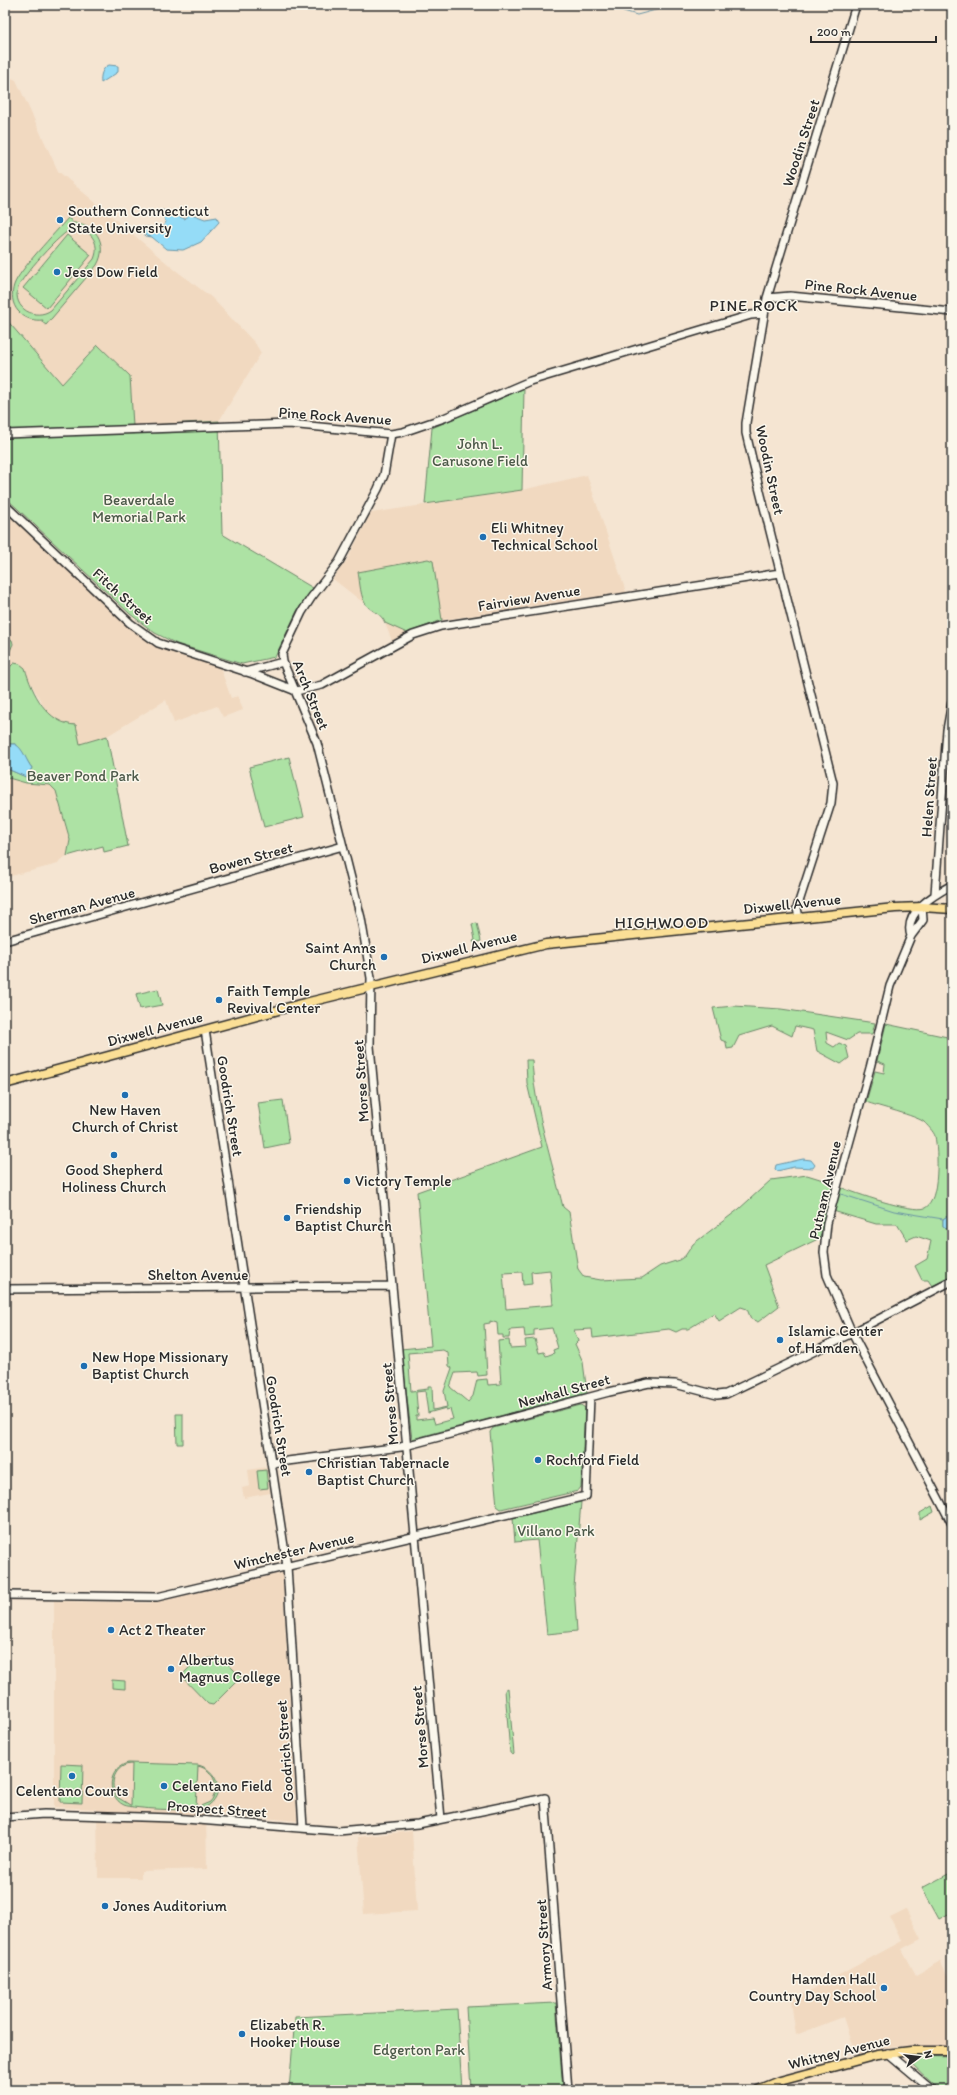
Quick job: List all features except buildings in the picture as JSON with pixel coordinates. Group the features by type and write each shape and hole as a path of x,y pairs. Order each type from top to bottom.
{"main road":[{"name":"Woodin Street","path":"799,918 797,908 831,803 833,783 746,433 763,314 767,298 856,5"},
{"name":"Pine Rock Avenue","path":"767,298 790,296 952,312"},
{"name":"Pine Rock Avenue","path":"5,434 283,424 391,434 420,427 530,381 751,315 763,314"},
{"name":"Arch Street","path":"370,987 370,972 365,938 317,743 283,662 282,654 302,612 339,562 378,489 384,475 391,434"},
{"name":"Fitch Street","path":"5,505 130,624 158,643 296,691"},
{"name":"Fairview Avenue","path":"296,691 322,685 414,635 441,626 780,573"},
{"path":"245,672 283,662"},
{"name":"Helen Street","path":"935,894 947,730 952,702"},
{"name":"Bowen Street","path":"166,896 343,846"},
{"path":"922,907 935,894 952,885"},
{"name":"Sherman Avenue","path":"5,941 166,896"},
{"name":"Dixwell Avenue","path":"5,1084 370,987 546,944 895,908 922,907 952,909"},
{"name":"Putnam Avenue","path":"911,936 910,919 915,912 922,907"},
{"name":"Putnam Avenue","path":"922,907 923,920 911,936 890,986 868,1075 827,1223 824,1241 826,1275 852,1333 952,1524"},
{"name":"Morse Street","path":"370,987 370,1040 391,1286 441,1819"},
{"name":"Goodrich Street","path":"205,1030 287,1566 303,1828"},
{"name":"Newhall Street","path":"271,1463 407,1445 590,1397 659,1382 675,1384 717,1395 726,1394 852,1333 952,1281"},
{"name":"Shelton Avenue","path":"5,1289 391,1286"},
{"name":"Winchester Avenue","path":"5,1595 157,1596 586,1496 590,1397"},
{"name":"Prospect Street","path":"5,1817 44,1814 130,1816 210,1820 347,1831 418,1824 545,1798"},
{"name":"Armory Street","path":"545,1798 568,2090"},
{"name":"Whitney Avenue","path":"758,2090 780,2081 888,2053 952,2051"},
{"path":"888,2053 932,2090"}],"shaded area":[{"name":"Southern Connecticut State University","path":"5,75 16,80 58,171 174,269 211,297 255,343 261,353 219,421 133,426 130,376 97,345 62,384 5,318"},
{"name":"Eli Whitney Technical School","path":"587,475 626,592 442,620 407,633 392,641 383,618 333,579 347,560 371,513 522,490"},
{"path":"5,505 72,569 158,643 219,664 231,698 238,696 243,710 223,717 217,706 174,723 166,700 107,736 80,744 70,725 57,721 46,710 27,677 25,668 9,668 5,672"},
{"path":"5,777 26,783 49,784 56,791 70,840 67,856 60,860 58,864 7,877 5,869"},
{"path":"267,1467 270,1493 244,1498 242,1488 250,1486 248,1470"},
{"name":"Albertus Magnus College","path":"282,1573 297,1821 206,1813 207,1869 141,1871 141,1878 98,1878 97,1809 54,1807 54,1601 154,1603"},
{"path":"412,1831 417,1911 364,1914 358,1837"},
{"name":"Hamden Hall Country Day School","path":"906,1909 921,1939 902,1949 916,1975 940,1961 947,1975 952,1972 952,2046 895,2046 855,2054 843,2017 796,2035 791,2001 902,1941 890,1917"}],"green space":[{"path":"68,218 72,221 71,223 80,223 87,226 98,235 101,249 100,257 97,265 46,325 42,322 43,320 30,319 18,311 13,302 13,288 17,278 23,270","holes":["72,229 78,229 89,233 95,242 96,253 94,259 51,310 39,314 27,311 22,307 17,295 21,282 34,265 59,238"]},
{"name":"Jess Dow Field","path":"67,235 91,255 47,308 23,288"},
{"name":"Beaverdale Memorial Park","path":"5,318 62,384 98,345 130,376 133,426 219,421 222,534 313,588 297,611 275,657 242,664 177,644 155,633 130,614 5,497"},
{"name":"John L. Carusone Field","path":"524,388 522,490 425,504 432,428"},
{"path":"428,559 433,561 442,620 407,633 385,623 382,617 369,608 365,603 358,572"},
{"path":"5,637 12,640 13,644 5,662"},
{"name":"Beaver Pond Park","path":"14,663 20,664 25,668 37,697 42,706 49,713 66,723 76,725 80,744 107,736 128,846 104,852 103,846 67,856 70,840 56,791 50,785 26,783 5,777 5,768 26,777 32,768 15,744 5,744 5,672"},
{"path":"289,757 304,817 264,827 249,767"},
{"path":"477,923 481,941 474,943 473,941 475,940 472,924"},
{"path":"158,989 162,1005 140,1009 136,994"},
{"path":"734,1006 781,1009 875,1023 872,1034 857,1034 848,1040 826,1032 827,1043 834,1047 839,1043 846,1046 849,1058 841,1064 817,1051 813,1030 795,1026 792,1036 772,1026 739,1036 733,1048 727,1049 726,1042 721,1040 713,1008"},
{"path":"886,1024 952,1038 952,1216 949,1215 943,1219 943,1226 952,1232 952,1277 932,1286 928,1280 922,1280 915,1266 927,1259 931,1241 916,1236 907,1240 897,1224 876,1224 833,1211 840,1187 883,1202 918,1209 925,1208 930,1204 936,1186 936,1143 935,1136 930,1129 920,1120 866,1102 875,1071 884,1073 885,1064 877,1061"},
{"path":"526,1060 532,1060 533,1078 544,1134 563,1207 569,1212 578,1269 584,1277 601,1280 642,1278 660,1266 679,1260 685,1256 693,1244 739,1209 771,1180 807,1175 833,1183 820,1238 764,1265 779,1306 758,1322 751,1319 747,1309 741,1307 719,1321 714,1313 688,1329 682,1329 676,1332 669,1329 593,1338 592,1329 574,1330 578,1341 575,1344 583,1362 587,1393 412,1439 401,1349 431,1346 417,1192 542,1147 527,1083","holes":["550,1270 553,1305 506,1309 503,1273 522,1272 523,1285 532,1284 531,1272","490,1321 497,1323 498,1335 503,1335 503,1338 509,1338 510,1330 524,1329 525,1337 534,1336 534,1330 552,1328 558,1348 553,1350 554,1353 546,1356 544,1352 539,1353 535,1339 525,1340 526,1347 510,1348 509,1340 498,1341 501,1384 488,1385 487,1379 477,1380 473,1396 468,1402 450,1387 455,1373 477,1372 478,1376 487,1375 484,1324 490,1323","443,1350 448,1353 449,1366 452,1368 444,1391 447,1407 433,1410 432,1386 428,1386 428,1389 411,1391 408,1353","425,1391 428,1413 446,1408 446,1410 450,1409 453,1419 435,1424 433,1418 416,1420 416,1416 418,1416 416,1392"]},
{"path":"283,1100 289,1143 265,1148 258,1103"},
{"name":"Rochford Field","path":"581,1405 585,1408 581,1487 578,1491 501,1509 497,1506 490,1432 493,1428"},
{"path":"176,1414 183,1414 183,1444 177,1444"},
{"path":"266,1470 268,1488 259,1489 257,1471"},
{"name":"Villano Park","path":"581,1502 574,1587 577,1631 547,1634 537,1540 515,1542 513,1518"},
{"path":"932,1506 934,1512 920,1520 920,1513"},
{"path":"211,1658 226,1662 241,1677 213,1705 208,1704 181,1676 195,1662"},
{"path":"112,1680 125,1681 125,1689 112,1688"},
{"path":"508,1688 513,1755 510,1753 505,1690"},
{"name":"Celentano Field","path":"128,1763 198,1765 204,1767 210,1771 214,1776 218,1788 217,1794 209,1805 199,1809 183,1810 138,1808 124,1805 115,1798 111,1783 116,1771 120,1767","holes":["132,1764 131,1805 130,1805 117,1797 114,1792 113,1781 117,1771 121,1767","198,1766 209,1771 216,1786 210,1802 196,1808"]},
{"name":"Celentano Courts","path":"61,1764 83,1765 82,1803 60,1802"},
{"path":"952,1872 952,1912 939,1919 922,1888"},
{"path":"556,2003 563,2090 471,2090 466,2007"},
{"name":"Edgerton Park","path":"457,2009 462,2090 289,2090 295,2017"},
{"path":"913,2056 952,2057 952,2090 939,2090 909,2061 909,2058"}],"water":[{"path":"109,65 118,66 118,72 101,83 102,72"},
{"path":"162,210 185,219 189,213 205,219 217,217 219,222 201,242 183,250 166,249 152,237 146,236 143,233 144,227 162,228 166,222 162,214"},
{"path":"5,744 15,744 23,752 32,768 26,777 5,768"},
{"path":"803,1159 811,1160 815,1165 813,1168 794,1167 777,1171 775,1169 776,1165"},
{"path":"949,1215 952,1216 952,1232 943,1226 943,1219"}],"waterway":[{"path":"619,5 620,10 637,15 663,8 667,5"},
{"path":"821,1195 829,1194"},
{"path":"841,1194 894,1211 943,1219"}],"place":[{"name":"Southern Connecticut State University","path":"60,220"},
{"name":"Jess Dow Field","path":"57,272"},
{"name":"Eli Whitney Technical School","path":"483,537"},
{"name":"Saint Anns Church","path":"384,957"},
{"name":"Faith Temple Revival Center","path":"219,1000"},
{"name":"New Haven Church of Christ","path":"125,1095"},
{"name":"Good Shepherd Holiness Church","path":"114,1155"},
{"name":"Victory Temple","path":"347,1181"},
{"name":"Friendship Baptist Church","path":"287,1218"},
{"name":"Islamic Center of Hamden","path":"780,1340"},
{"name":"New Hope Missionary Baptist Church","path":"84,1366"},
{"name":"Rochford Field","path":"538,1460"},
{"name":"Christian Tabernacle Baptist Church","path":"309,1472"},
{"name":"Act 2 Theater","path":"111,1630"},
{"name":"Albertus Magnus College","path":"171,1669"},
{"name":"Celentano Courts","path":"72,1776"},
{"name":"Celentano Field","path":"164,1786"},
{"name":"Jones Auditorium","path":"105,1906"},
{"name":"Hamden Hall Country Day School","path":"884,1988"},
{"name":"Elizabeth R. Hooker House","path":"242,2034"}],"district":[{"name":"PINE ROCK","path":"754,305"},
{"name":"HIGHWOOD","path":"662,922"}]}
